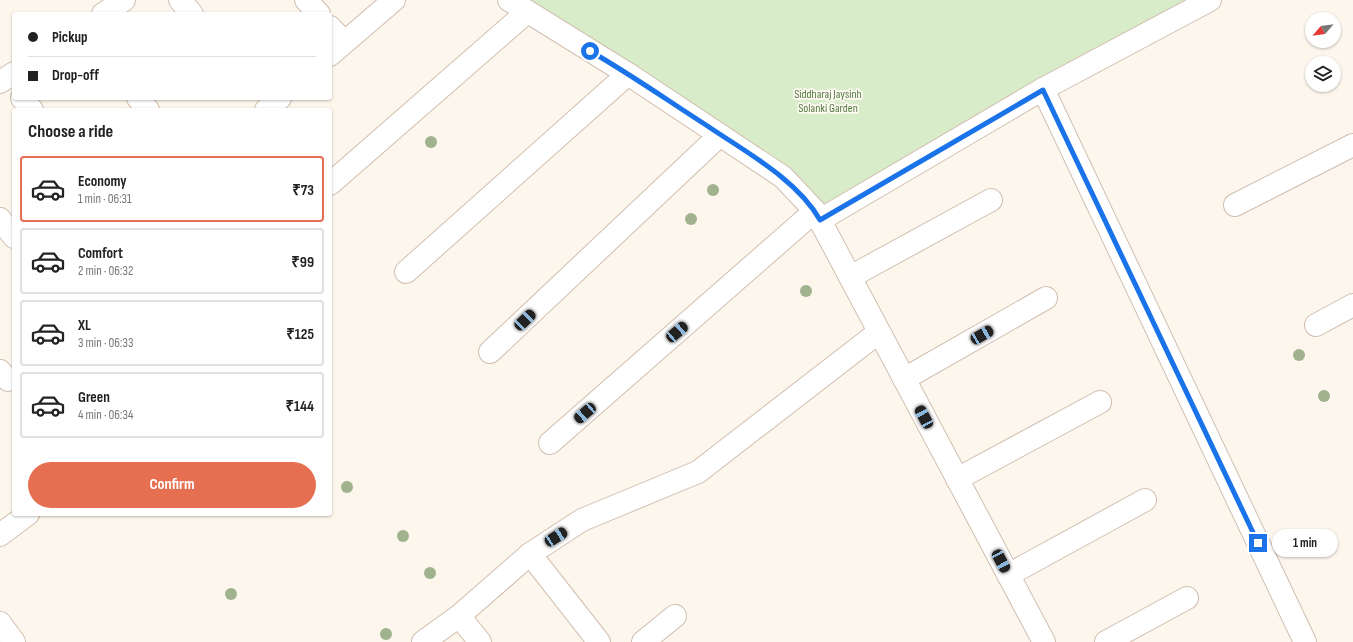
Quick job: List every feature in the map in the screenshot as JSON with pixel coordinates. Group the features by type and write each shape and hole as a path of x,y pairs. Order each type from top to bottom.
{"street":[{"path":"106,12 124,0"},
{"path":"180,0 190,12"},
{"path":"306,0 317,12"},
{"path":"335,41 394,0"},
{"path":"509,0 628,74 783,177 817,216 1044,642"},
{"path":"550,443 817,216 1043,90 1210,0"},
{"path":"332,182 527,12"},
{"path":"406,272 628,74"},
{"path":"1043,90 1306,642"},
{"path":"24,100 30,108"},
{"path":"140,100 146,108"},
{"path":"490,352 720,135"},
{"path":"1235,205 1353,145"},
{"path":"850,277 991,200"},
{"path":"0,219 12,234"},
{"path":"904,379 1046,298"},
{"path":"1316,325 1353,305"},
{"path":"423,642 459,616 530,554 582,520 698,472 879,332"},
{"path":"957,479 1100,402"},
{"path":"1008,575 1145,500"},
{"path":"0,535 25,516"},
{"path":"530,554 599,642"},
{"path":"1106,642 1187,598"},
{"path":"459,616 480,642"},
{"path":"643,642 676,616"},
{"path":"0,623 14,642"}],"green space":[{"name":"Siddharaj Jaysinh Solanki Garden","path":"525,0 1214,0 820,220"}],"route":[{"path":"590,51 628,74 783,177 815,211 820,220 1043,90 1258,543"}]}
